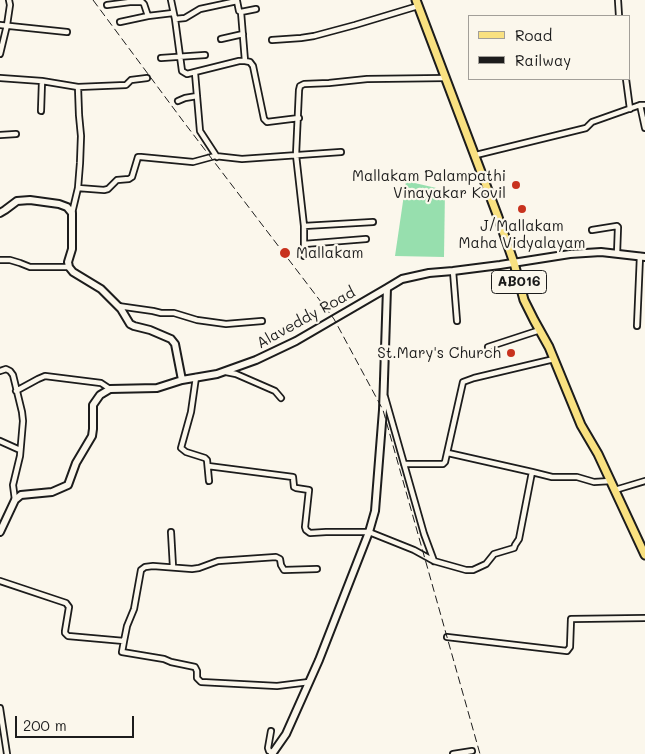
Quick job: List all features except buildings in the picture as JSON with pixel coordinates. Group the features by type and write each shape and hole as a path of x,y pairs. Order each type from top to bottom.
{"main road":[{"name":"AB016","path":"417,3 476,155 514,263 524,300 554,359 581,425 598,454 645,555"}],"street":[{"path":"0,54 7,26 9,0"},
{"path":"171,0 182,71 187,74 195,73 239,61 250,62 253,66 264,119 267,122 298,118"},
{"path":"175,19 185,18 200,9 237,0 239,11 241,12 245,61"},
{"path":"618,0 619,15"},
{"path":"107,5 142,2 148,16"},
{"path":"272,40 314,36 355,25 417,3"},
{"path":"241,12 256,9"},
{"path":"120,22 174,13"},
{"path":"0,25 67,32"},
{"path":"221,38 243,34"},
{"path":"161,58 205,54"},
{"path":"195,73 200,131 217,157"},
{"path":"0,78 42,81 78,87 126,84 131,80 147,78"},
{"path":"304,256 304,226 296,155 300,86 304,84 367,79 446,78"},
{"path":"626,80 630,109"},
{"path":"41,111 42,81"},
{"path":"78,87 78,115 81,136 78,188 72,212 72,249 68,262 69,267 73,272 102,289 118,306 130,324 171,339 175,344 182,380"},
{"path":"178,101 197,96"},
{"path":"476,155 586,128 592,122 642,105 645,128"},
{"path":"0,134 16,134"},
{"path":"78,188 104,190 108,189 117,180 129,179 132,177 138,157 193,162 217,157 242,159 341,152"},
{"path":"0,213 17,201 30,200 59,204 67,207 72,212"},
{"path":"304,226 373,222"},
{"path":"592,230 617,226 618,254"},
{"path":"304,244 366,239"},
{"name":"Alaveddy Road","path":"110,389 157,388 182,380 225,371 256,360 296,341 402,279 429,273 570,254 601,252 643,256"},
{"path":"637,326 643,256"},
{"path":"0,260 10,260 30,267 69,267"},
{"path":"453,271 457,321"},
{"path":"270,731 268,748 269,752 273,753 286,734 319,660 369,532 375,511 384,390 387,288"},
{"path":"118,306 161,313 174,313 197,320 226,324 262,321"},
{"path":"488,347 540,330"},
{"path":"404,464 443,464 445,462 463,382 554,359"},
{"path":"0,370 10,371 13,375 22,412 20,450 14,485 15,500"},
{"path":"225,371 275,391 282,398"},
{"path":"0,532 15,500 21,495 52,492 68,485 76,463 92,436 93,405 100,395 110,389 101,383 45,376 16,391"},
{"path":"196,377 181,448 186,452 207,460 209,481"},
{"path":"384,390 424,534 434,561"},
{"path":"0,441 20,450"},
{"path":"448,453 552,476 577,477 594,482 611,481"},
{"path":"208,466 293,477 294,487 309,490 305,527 310,533 369,532 414,550 434,561 466,570 473,570 486,564 494,554 514,548 518,539 532,472"},
{"path":"615,490 645,481"},
{"path":"171,532 173,568"},
{"path":"309,682 277,686 201,682 197,678 196,667 122,652 127,626 134,609 141,570 144,567 192,569 218,561 276,557 280,559 280,565 284,570 317,569"},
{"path":"0,581 66,603 69,607 65,633 68,636 124,640"},
{"path":"447,637 567,650 570,647 571,619 645,618"},
{"path":"0,708 7,754"},
{"path":"453,754 472,751"}],"green space":[{"path":"406,181 445,190 444,257 395,256"}],"railway":[{"path":"93,0 334,319 383,410 480,754"}],"place":[{"name":"Mallakam Palampathi Vinayakar Kovil","path":"516,185"},
{"name":"J/Mallakam Maha Vidyalayam","path":"522,209"},
{"name":"Mallakam","path":"285,253"},
{"name":"St.Mary's Church","path":"511,353"}]}
